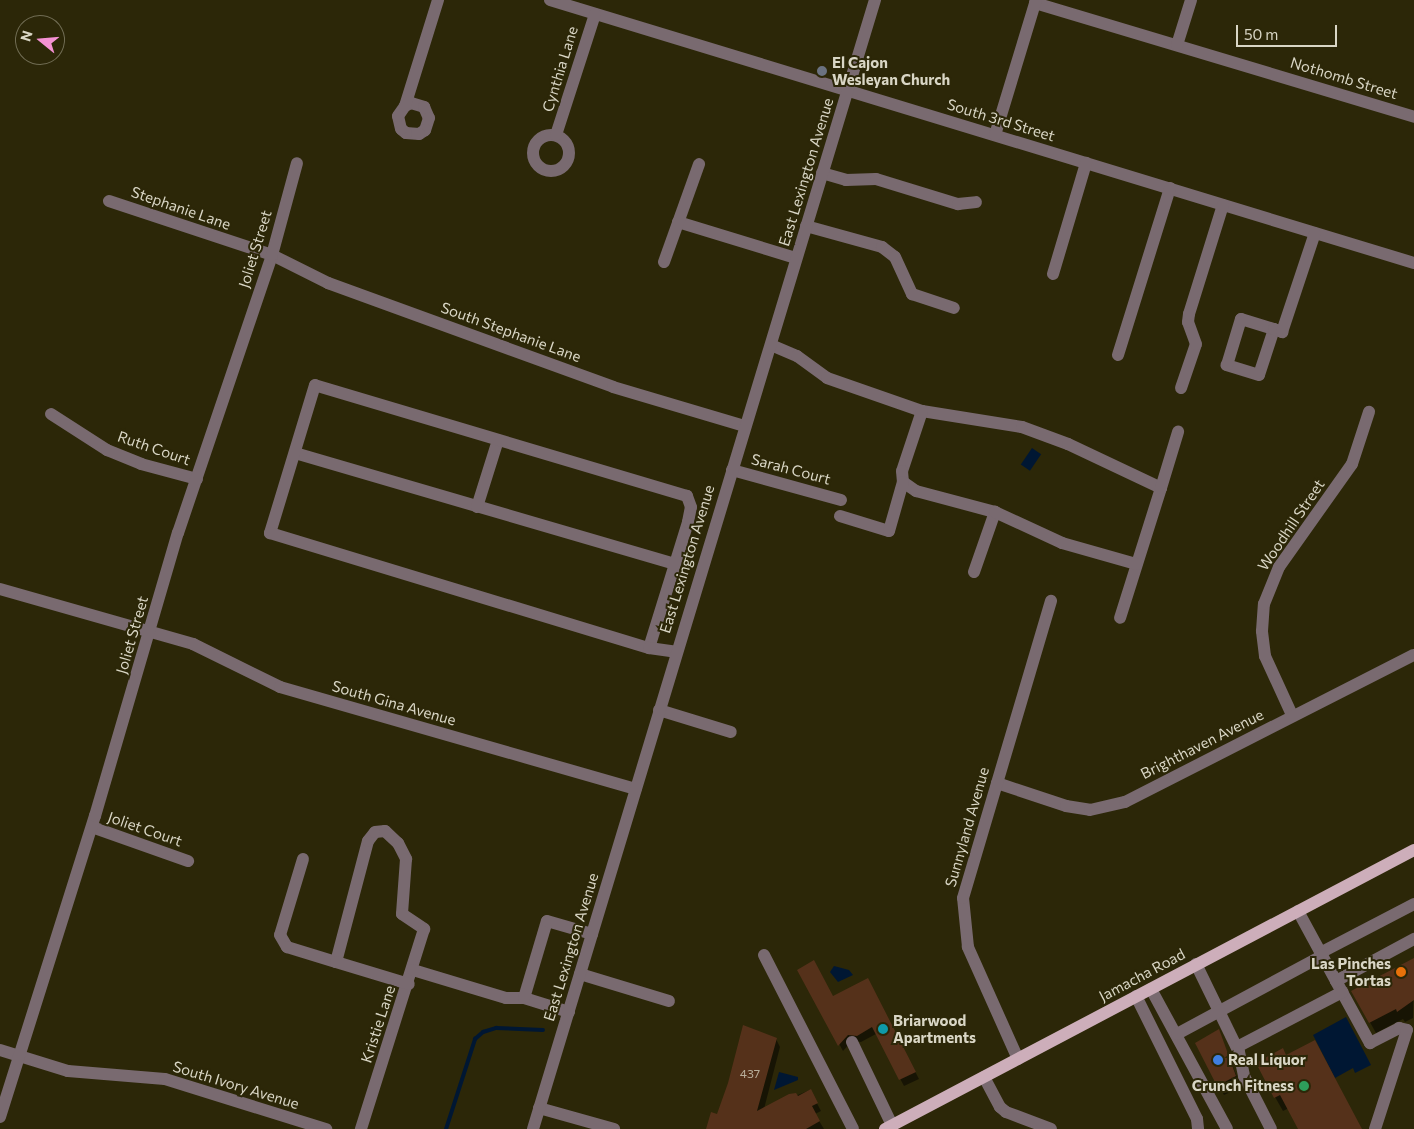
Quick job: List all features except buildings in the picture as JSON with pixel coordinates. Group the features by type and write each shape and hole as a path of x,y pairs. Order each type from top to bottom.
{"main road":[{"name":"Jamacha Road","path":"896,1126 1196,964 1414,850"}],"street":[{"path":"405,106 438,0"},
{"name":"South 3rd Street","path":"550,0 1414,263"},
{"name":"East Lexington Avenue","path":"533,1129 636,789 658,710 875,0"},
{"path":"1177,45 1191,0"},
{"path":"996,135 1035,1"},
{"name":"Nothomb Street","path":"1035,1 1414,117"},
{"name":"Cynthia Lane","path":"556,135 593,13"},
{"name":"Joliet Street","path":"0,1117 92,828 178,533 272,256 297,163"},
{"path":"1053,274 1086,163"},
{"path":"664,262 699,164"},
{"path":"822,173 846,180 876,179 958,204 976,202"},
{"path":"1118,355 1170,188"},
{"name":"Stephanie Lane","path":"109,201 272,256"},
{"path":"1181,388 1196,344 1188,322 1189,314 1223,204"},
{"path":"678,222 796,258"},
{"path":"806,226 882,247 895,257 912,294 954,308"},
{"path":"1274,329 1259,375 1227,365 1241,319 1274,329 1282,332 1314,232"},
{"name":"South Stephanie Lane","path":"272,256 328,283 606,384 745,426"},
{"path":"770,345 797,356 827,378 922,411 1022,427 1068,444 1161,488"},
{"path":"649,648 691,508 687,496 315,386 270,533 649,648 676,652"},
{"path":"840,516 889,531 903,482 902,471 922,411"},
{"name":"Woodhill Street","path":"1292,716 1265,656 1262,631 1264,604 1279,567 1352,464 1368,412"},
{"name":"Ruth Court","path":"51,414 108,450 141,464 197,479"},
{"path":"1120,618 1178,432"},
{"path":"477,506 498,440"},
{"path":"295,453 674,564"},
{"name":"Sarah Court","path":"732,470 841,500"},
{"path":"903,482 916,491 995,512 1062,543 1136,564"},
{"path":"974,572 995,512"},
{"name":"South Gina Avenue","path":"0,588 150,634 193,644 280,687 636,789"},
{"name":"Sunnyland Avenue","path":"1018,1059 968,947 963,918 968,874 1051,601"},
{"name":"Brighthaven Avenue","path":"997,783 1066,806 1090,810 1125,802 1414,655"},
{"path":"658,710 731,732"},
{"name":"Joliet Court","path":"92,828 188,861"},
{"name":"Kristie Lane","path":"336,962 368,841 375,832 385,831 398,843 406,859 402,914 424,929 409,984 361,1129"},
{"path":"303,859 280,935 287,947 409,984"},
{"path":"1177,1034 1414,904"},
{"path":"1298,910 1370,1043 1399,1028 1407,1030 1375,1129"},
{"path":"524,998 547,921 592,934"},
{"path":"1237,1047 1339,987 1414,939"},
{"path":"764,955 853,1129"},
{"path":"1196,964 1237,1047 1244,1076 1271,1129"},
{"path":"413,970 506,998 524,998 568,1012"},
{"path":"580,974 670,1001"},
{"path":"1151,988 1163,1015 1177,1034 1227,1129"},
{"path":"1136,996 1197,1119 1198,1129"},
{"path":"852,1042 896,1126"},
{"name":"South Ivory Avenue","path":"0,1050 68,1071 166,1079 326,1129"},
{"path":"984,1077 1000,1107 1006,1112 1051,1129"},
{"path":"540,1108 614,1129"}],"water":[{"path":"1032,448 1041,454 1030,471 1021,465"},
{"path":"834,966 849,970 853,975 838,982 830,972"},
{"path":"1346,1017 1371,1065 1355,1073 1353,1068 1335,1078 1313,1035"},
{"path":"779,1072 798,1077 798,1080 774,1090"}],"waterway":[{"path":"446,1129 475,1039 483,1032 496,1028 543,1030"}],"place":[{"name":"El Cajon Wesleyan Church","path":"822,71"},
{"name":"Las Pinches Tortas","path":"1401,972"},
{"name":"Briarwood Apartments","path":"883,1029"},
{"name":"Real Liquor","path":"1218,1060"},
{"name":"Crunch Fitness","path":"1304,1086"}]}
